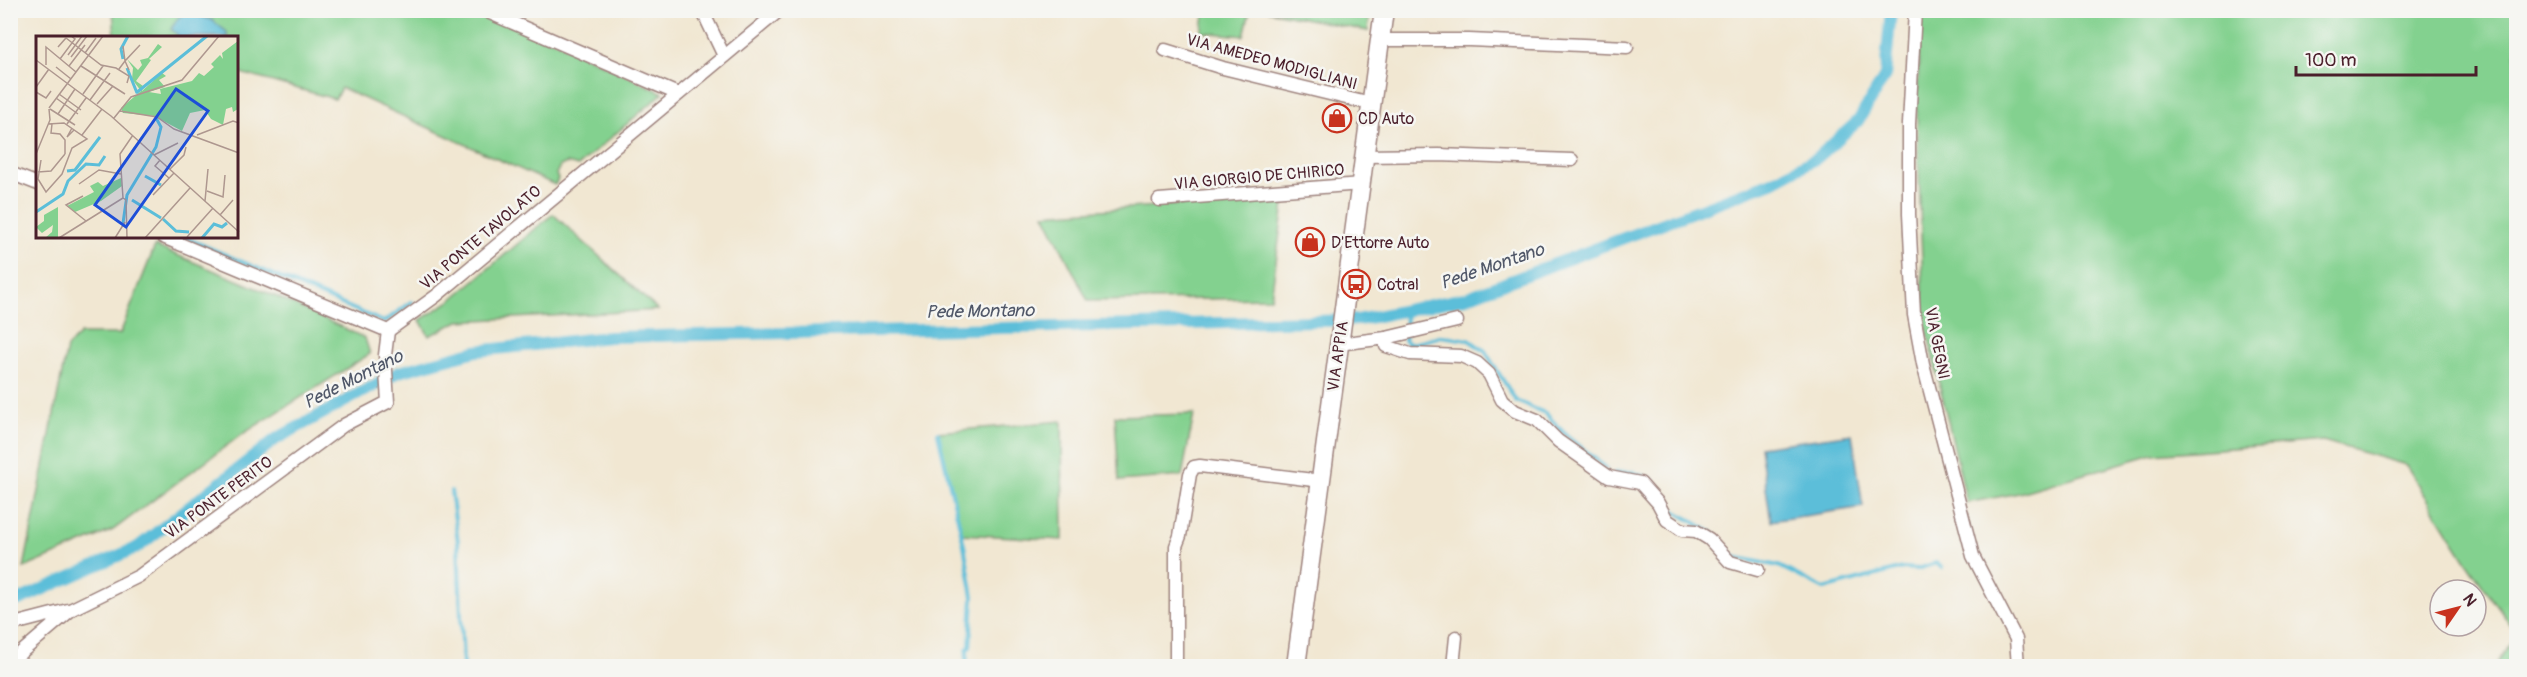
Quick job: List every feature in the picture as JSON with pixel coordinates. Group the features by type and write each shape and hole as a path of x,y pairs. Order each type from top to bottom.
{"main road":[{"name":"VIA APPIA","path":"1296,666 1384,10"}],"street":[{"path":"702,10 724,56"},
{"name":"VIA PONTE TAVOLATO","path":"388,331 436,296 780,10"},
{"name":"VIA GEGNI","path":"1915,10 1908,124 1909,214 1914,315 1923,364 1973,556 2016,639 2018,666"},
{"path":"490,13 678,94"},
{"path":"1380,40 1468,40 1627,47"},
{"name":"VIA AMEDEO MODIGLIANI","path":"1165,50 1223,68 1371,104"},
{"path":"1364,156 1439,155 1572,160"},
{"path":"10,173 36,183"},
{"name":"VIA GIORGIO DE CHIRICO","path":"1159,200 1361,184"},
{"path":"166,238 388,331"},
{"path":"1339,342 1386,338 1457,321"},
{"name":"VIA PONTE PERITO","path":"10,662 72,609 139,576 344,425 388,402 385,364 388,331"},
{"path":"1386,338 1386,346 1395,351 1410,354 1461,356 1477,363 1490,375 1502,400 1515,411 1537,420 1558,441 1609,477 1640,483 1658,503 1667,520 1682,530 1696,531 1709,539 1730,562 1758,570"},
{"path":"1176,666 1176,546 1180,536 1190,474 1194,468 1200,466 1321,480"},
{"path":"10,625 72,609"},
{"path":"1453,666 1456,637"}],"green space":[{"path":"113,11 491,11 663,93 578,166 567,163 560,166 556,174 558,179 555,185 341,88 335,99 238,72 238,36 115,36"},
{"path":"1205,11 1250,11 1244,36 1201,32"},
{"path":"1268,11 1370,11 1368,31"},
{"path":"1920,11 2516,11 2516,633 2488,593 2488,578 2478,578 2406,465 2323,441 2153,454 2019,493 1967,503 1924,318 1917,120"},
{"path":"1285,197 1271,298 1088,301 1044,214"},
{"path":"553,214 658,310 459,321 429,336 420,320 450,301"},
{"path":"155,246 273,295 365,338 370,354 241,435 113,530 24,568 67,347 80,334 120,334"},
{"path":"1194,414 1182,476 1119,481 1115,416"},
{"path":"1062,421 1063,540 961,534 938,432"},
{"path":"2516,637 2516,666 2495,666"}],"water":[{"path":"187,12 212,20 227,32 227,36 179,36 171,29 178,18"},
{"path":"1852,434 1863,507 1771,521 1760,447"}],"waterway":[{"name":"Pede Montano","path":"10,601 19,600 138,547 276,439 399,372 476,351 609,337 1358,320 1465,298 1772,182 1817,158 1858,121 1885,76 1891,10"},
{"path":"186,238 384,322 412,302"},
{"path":"1406,310 1405,340 1409,345 1441,336 1469,340 1485,351 1516,401 1545,413 1563,432 1606,468"},
{"path":"938,433 964,545 973,597 970,647 967,649 966,666"},
{"path":"1615,473 1633,472 1652,480 1668,507 1713,533 1734,557 1779,566 1824,589 1903,568 1917,569 1936,563 1942,568"},
{"path":"451,491 458,542 463,666"}],"place":[{"name":"CD Auto","path":"1337,118"},
{"name":"D'Ettorre Auto","path":"1310,242"},
{"name":"Cotral","path":"1356,284"}]}
